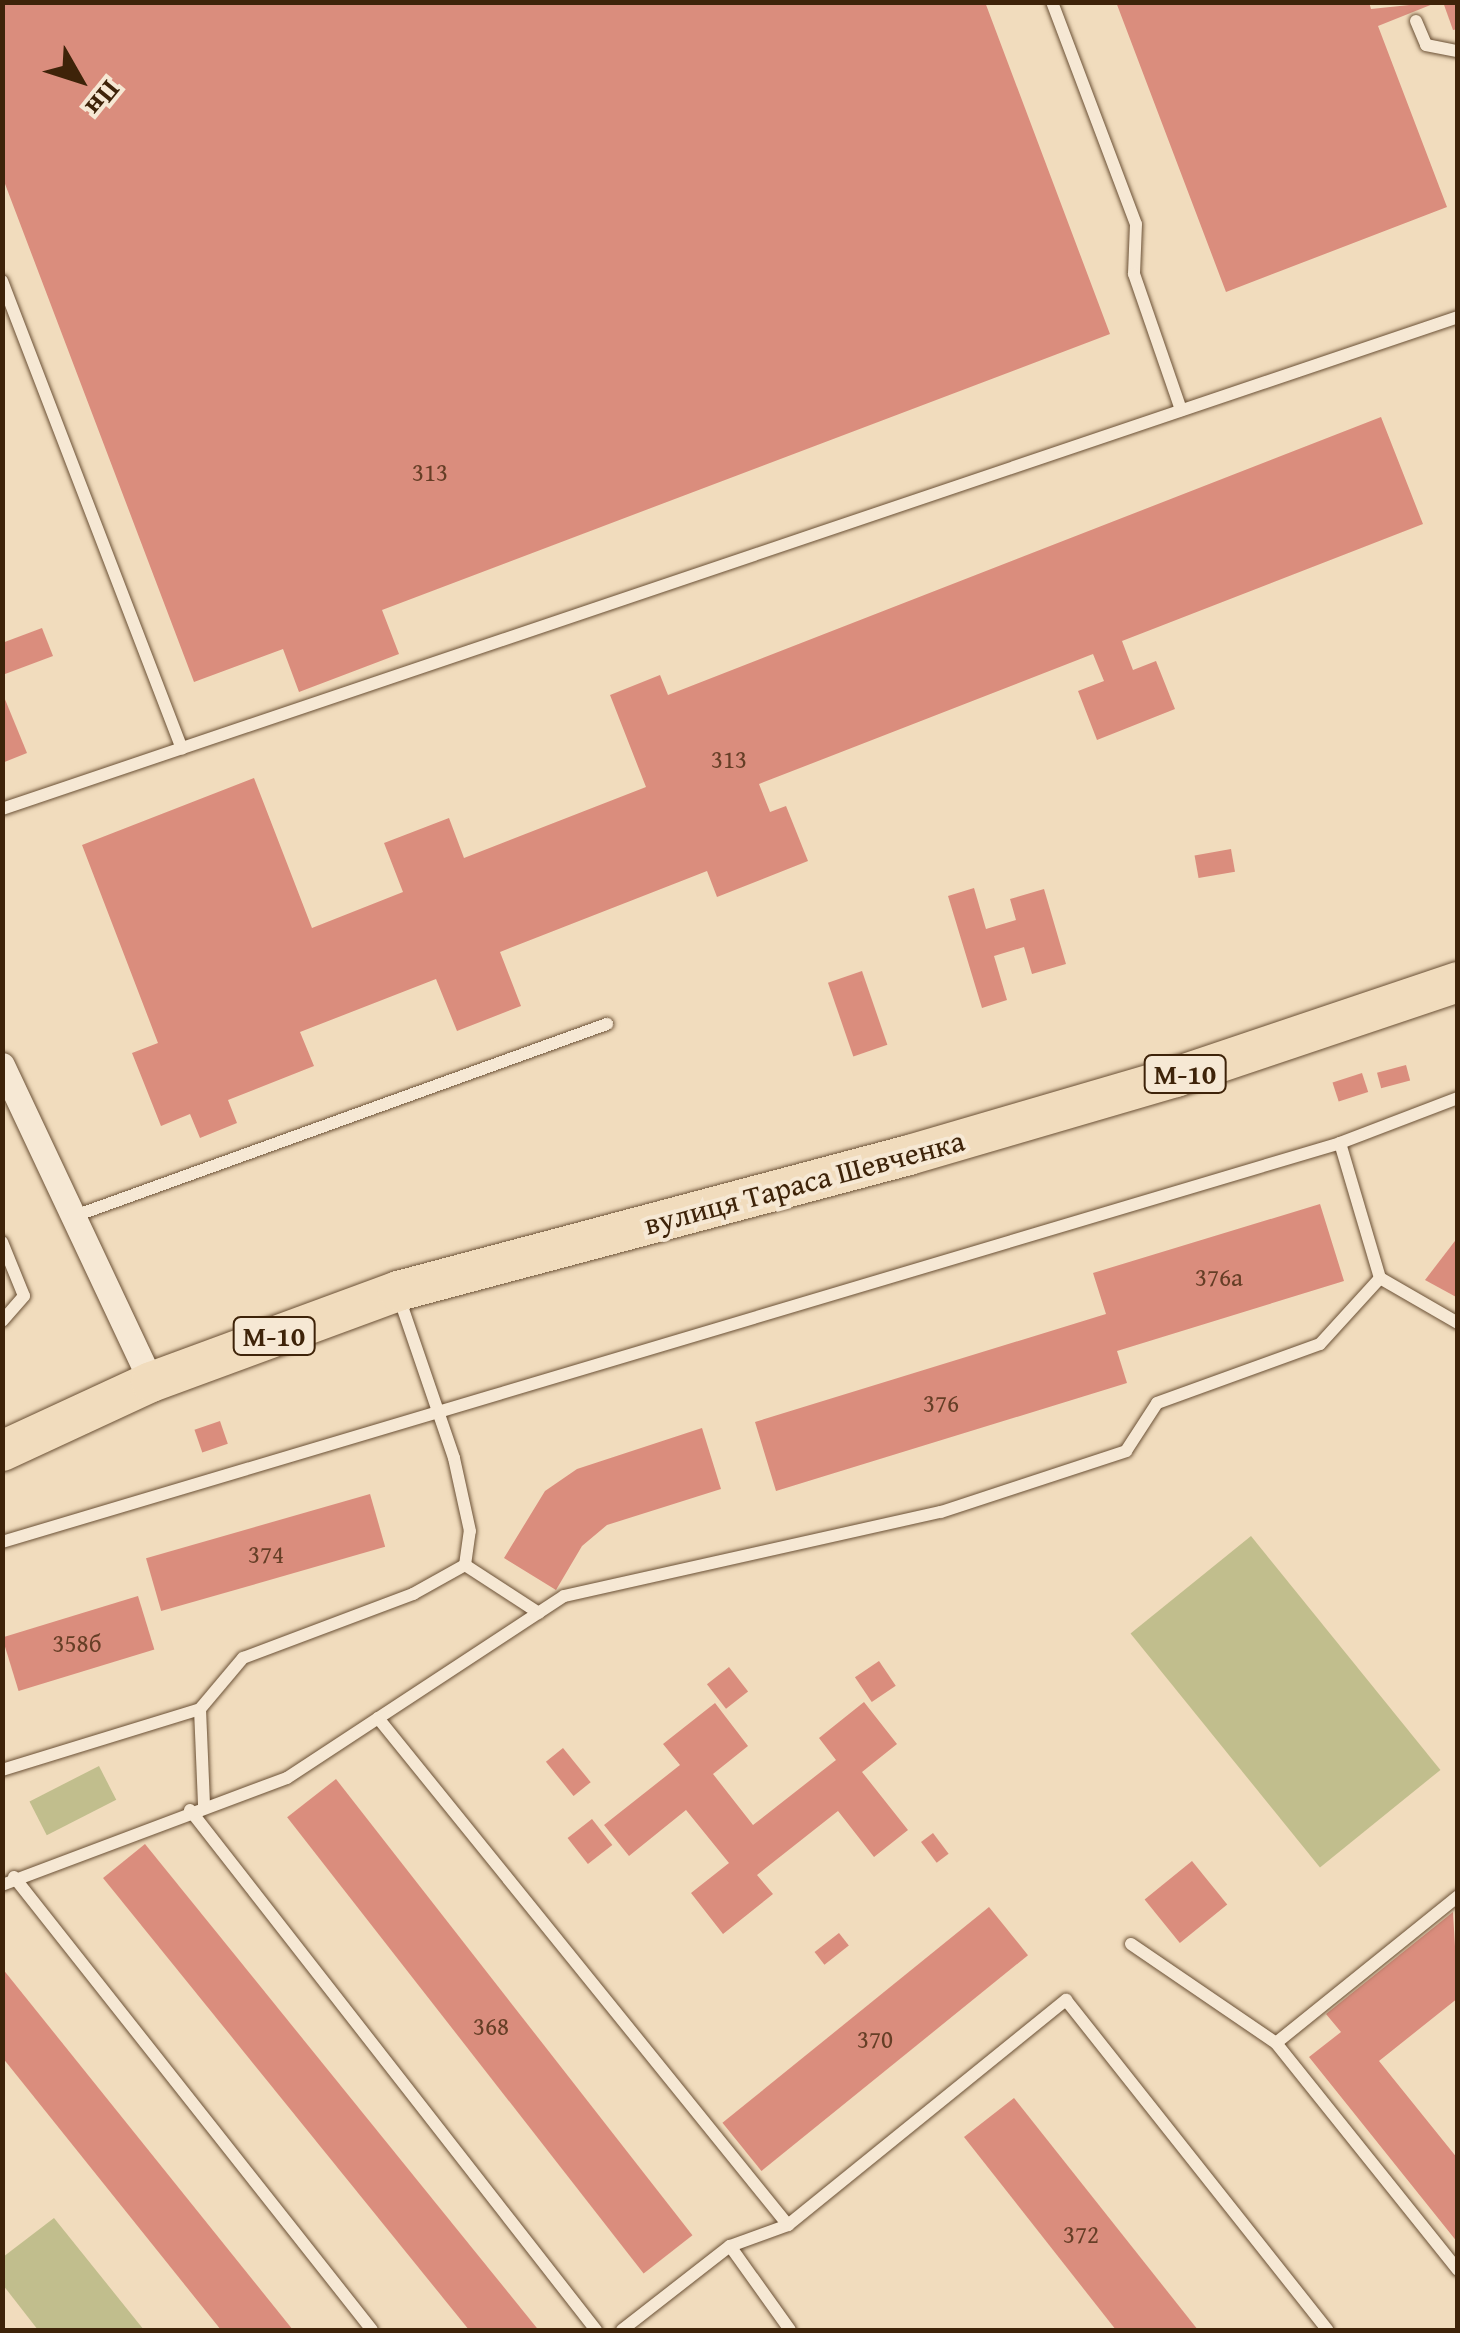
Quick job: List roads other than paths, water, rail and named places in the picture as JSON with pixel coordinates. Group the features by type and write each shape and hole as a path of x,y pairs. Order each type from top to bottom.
{"main road":[{"name":"вулиця Тараса Шевченка","path":"2,1451 151,1382 398,1291 1138,1088 1458,982"}],"street":[{"path":"5,1076 69,1218 151,1382"}],"lane":[{"path":"1052,2 1136,224 1134,274 1181,410"},
{"path":"1416,22 1426,45 1458,51"},
{"path":"2,281 182,749"},
{"path":"2,809 1458,316"},
{"path":"69,1218 606,1024"},
{"path":"2,1542 390,1432 436,1410 1340,1144 1458,1098"},
{"path":"1340,1144 1380,1278 1458,1323"},
{"path":"2,1242 24,1296 2,1321"},
{"path":"372,2330 8,1881 197,1807 287,1778 564,1596 941,1512 1126,1451 1157,1403 1320,1344 1380,1278"},
{"path":"398,1291 470,1531 464,1565"},
{"path":"464,1565 539,1613"},
{"path":"2,1770 200,1709 243,1658 413,1594 464,1565"},
{"path":"200,1709 197,1807 596,2330"},
{"path":"378,1718 788,2225"},
{"path":"1276,2044 1458,1896"},
{"path":"1131,1944 1276,2044 1458,2270"},
{"path":"622,2330 730,2246 788,2225 1066,2000 1328,2330"},
{"path":"730,2246 785,2329"}]}
